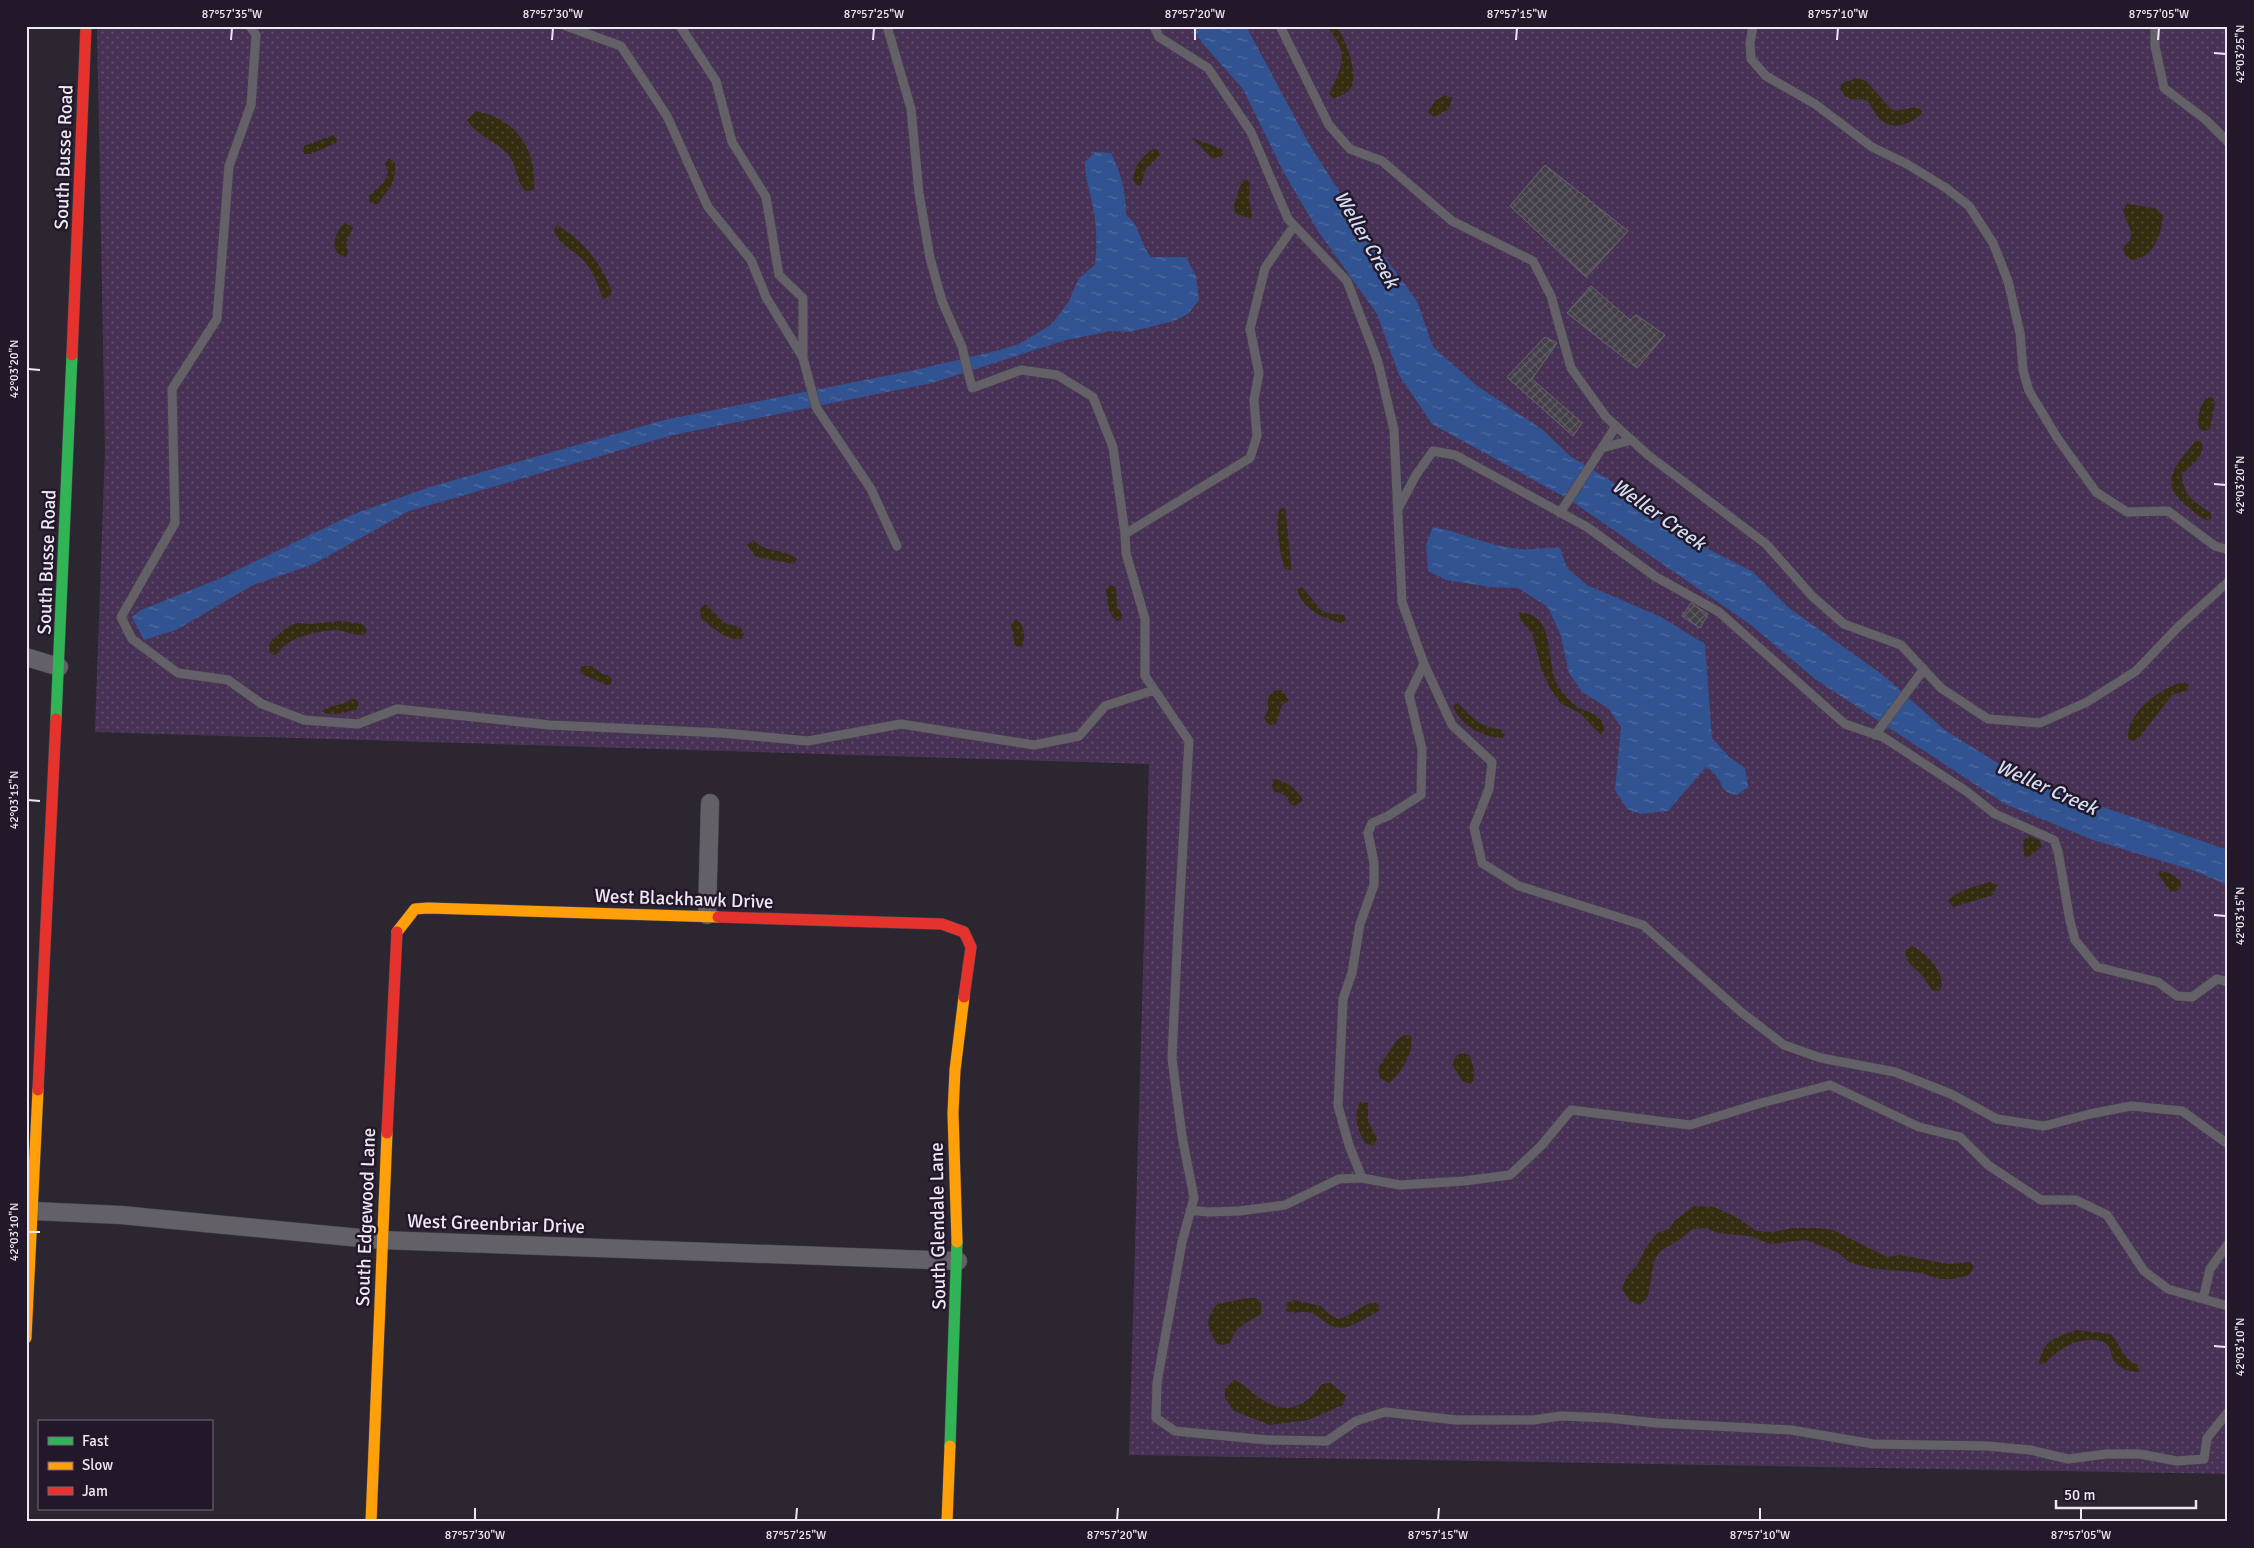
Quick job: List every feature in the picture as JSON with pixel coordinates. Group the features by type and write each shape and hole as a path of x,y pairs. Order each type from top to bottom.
{"street":[{"name":"South Busse Road","path":"26,1338 59,667 86,26"},
{"path":"26,657 59,667"},
{"path":"707,915 710,803"},
{"name":"West Blackhawk Drive","path":"406,918 415,910 428,908 707,915 942,924 964,932"},
{"name":"South Edgewood Lane","path":"371,1522 381,1240 396,933 406,918"},
{"name":"South Glendale Lane","path":"947,1522 958,1261 953,1113 955,1070 971,947 964,932"},
{"name":"West Greenbriar Drive","path":"33,1211 121,1215 381,1240 958,1261"}],"lane":[{"path":"250,26 256,35 251,105 229,166 217,319 172,389 174,523 121,617 132,639 178,673 228,680 262,704 304,720 358,724 397,709 550,725 723,733 808,741 901,724 1034,745 1079,736 1105,706 1154,690"},
{"path":"566,26 621,46 667,116 708,207 752,260 766,297 804,358 813,388 816,407 871,489 897,546"},
{"path":"680,26 716,81 732,142 766,197 779,275 803,298 804,358"},
{"path":"887,26 911,109 919,194 930,258 942,301 962,347 972,388 1021,370 1057,375 1093,397 1113,447 1126,534 1126,553 1145,619 1145,676 1189,740 1172,1058 1182,1136 1194,1198 1182,1242 1157,1383 1156,1418 1175,1431 1267,1440 1327,1441 1356,1420 1385,1412 1456,1420 1533,1420 1561,1416 1609,1418 1657,1423 1791,1430 1873,1444 1987,1446 2030,1450 2068,1459 2106,1454 2140,1454 2177,1461 2204,1459 2207,1438 2228,1412"},
{"path":"1154,26 1159,37 1208,68 1251,132 1288,219 1347,281 1378,362 1394,430 1402,602 1424,664 1452,724 1492,762 1489,790 1474,827 1482,863 1519,886 1643,925 1741,1012 1784,1045 1822,1058 1895,1072 1951,1094 1997,1119 2044,1126 2131,1106 2182,1111 2228,1144"},
{"path":"1280,26 1329,125 1350,149 1382,161 1452,222 1533,261 1551,296 1571,368 1606,417 1648,455 1766,544 1812,596 1844,624 1901,645 1941,688 1988,719 2040,723 2087,702 2136,671 2179,626 2228,582"},
{"path":"1753,26 1750,43 1752,59 1766,76 1815,104 1872,147 1907,164 1946,188 1969,206 1993,243 2008,281 2020,332 2023,370 2030,391 2058,439 2096,492 2127,512 2168,511 2215,546 2228,550"},
{"path":"2155,26 2155,46 2164,88 2206,120 2228,142"},
{"path":"1126,534 1250,458 1257,436 1254,400 1258,373 1250,329 1265,268 1294,226"},
{"path":"1560,513 1616,426"},
{"path":"1600,452 1632,440"},
{"path":"1397,512 1416,475 1433,451 1455,455 1586,527 1656,577 1718,612 1845,724 1878,732 1883,738 1966,791 1994,814 2054,840 2058,851 2075,940 2097,967 2158,982 2178,996 2192,997 2217,979 2228,982"},
{"path":"1362,1178 1349,1145 1338,1106 1343,999 1352,973 1360,924 1374,885 1374,862 1368,833 1372,823 1388,816 1421,795 1422,749 1409,695 1424,664"},
{"path":"1878,732 1924,670"},
{"path":"1190,1210 1208,1212 1285,1205 1339,1180 1362,1178 1400,1186 1510,1175 1541,1146 1571,1110 1690,1125 1761,1103 1830,1085 1919,1127 1960,1137 1988,1165 2041,1200 2076,1200 2107,1215 2144,1271 2168,1289 2228,1306"},
{"path":"2203,1299 2210,1268 2228,1244"}],"shaded area":[{"path":"97,26 2228,26 2228,1474 1129,1455 1149,764 95,732 105,448"}],"sand":[{"path":"1326,26 1336,26 1340,31 1350,56 1353,74 1350,90 1334,99 1329,94 1341,67 1342,59 1339,44"},
{"path":"1857,78 1866,81 1891,109 1916,108 1923,112 1913,120 1901,125 1883,122 1867,100 1848,98 1840,89 1842,83"},
{"path":"1445,95 1452,98 1449,109 1434,117 1428,112 1435,101"},
{"path":"476,111 502,121 521,138 528,149 532,161 534,190 526,191 522,187 511,158 507,153 476,130 467,120"},
{"path":"333,135 337,139 336,143 311,154 304,154 304,146"},
{"path":"1192,138 1222,149 1224,153 1221,157 1212,158"},
{"path":"1153,149 1158,150 1160,155 1145,170 1141,185 1137,185 1133,180 1137,166"},
{"path":"389,158 395,163 393,181 378,204 372,204 369,201 369,196 384,182 388,172 385,164"},
{"path":"1247,180 1250,183 1249,199 1252,216 1250,219 1235,213 1234,205 1242,181"},
{"path":"2127,204 2155,208 2163,216 2158,238 2151,250 2146,255 2132,260 2125,255 2123,248 2131,239 2131,231 2123,211"},
{"path":"345,223 353,227 346,243 348,251 346,257 336,252 335,247 338,231"},
{"path":"557,225 583,245 597,263 612,292 608,298 603,299 594,276 586,263 563,244 556,235 554,229"},
{"path":"2208,397 2213,398 2215,403 2210,429 2204,431 2199,429 2198,421 2201,408"},
{"path":"2196,441 2201,441 2202,451 2194,463 2182,474 2183,482 2190,498 2211,513 2211,519 2206,520 2178,498 2171,481 2176,466"},
{"path":"1283,507 1286,510 1291,570 1285,569 1279,540 1279,510"},
{"path":"753,540 763,547 786,553 797,559 794,564 756,557 747,545"},
{"path":"1110,585 1116,587 1117,607 1122,614 1121,620 1117,621 1111,615 1106,590"},
{"path":"1302,587 1321,610 1327,613 1344,615 1346,620 1342,623 1328,619 1315,612 1300,596 1297,589"},
{"path":"705,604 727,624 740,627 744,633 742,639 725,636 701,618 700,609"},
{"path":"1519,612 1531,615 1545,629 1553,674 1557,684 1575,705 1596,715 1602,721 1604,731 1601,735 1580,713 1560,703 1550,688 1542,671 1532,633 1521,621"},
{"path":"1016,619 1024,632 1022,647 1015,646 1011,624"},
{"path":"340,621 362,624 367,629 365,634 361,635 338,630 323,631 296,639 273,655 269,651 270,642 287,627 297,623 311,624"},
{"path":"582,666 591,666 604,675 608,675 612,679 611,684 606,685 580,673"},
{"path":"2184,682 2188,684 2189,688 2186,691 2172,695 2139,738 2133,741 2128,739 2129,729 2139,711 2165,689"},
{"path":"1282,690 1289,700 1282,705 1276,724 1269,725 1264,718 1268,710 1268,697 1274,691"},
{"path":"356,699 359,704 357,709 339,714 321,712 324,709"},
{"path":"1458,703 1481,724 1500,729 1505,734 1503,738 1480,733 1467,725 1453,706"},
{"path":"1273,779 1282,781 1290,786 1303,800 1295,806 1290,804 1288,798 1284,795 1274,792 1272,786"},
{"path":"2028,836 2039,840 2042,847 2027,858 2024,855 2023,841"},
{"path":"2160,871 2169,873 2180,880 2181,886 2177,891 2171,892 2158,874"},
{"path":"1991,882 1997,885 1993,895 1953,907 1948,901 1961,892"},
{"path":"1912,946 1923,953 1935,965 1941,978 1942,985 1939,991 1932,990 1922,975 1908,961 1906,950"},
{"path":"1404,1035 1411,1036 1411,1049 1406,1062 1389,1083 1380,1078 1378,1068 1398,1039"},
{"path":"1463,1053 1469,1055 1473,1066 1474,1076 1472,1084 1463,1082 1452,1064 1457,1055"},
{"path":"1360,1102 1368,1103 1368,1121 1377,1139 1374,1145 1366,1144 1358,1129 1356,1118"},
{"path":"1694,1206 1714,1207 1738,1218 1756,1231 1773,1232 1792,1228 1833,1230 1887,1257 1900,1255 1949,1264 1970,1262 1974,1267 1969,1275 1954,1279 1939,1279 1922,1273 1870,1268 1849,1262 1837,1252 1806,1240 1770,1244 1750,1236 1718,1233 1706,1228 1692,1229 1682,1238 1659,1252 1654,1261 1648,1297 1640,1305 1630,1301 1622,1289 1627,1276 1638,1264 1645,1249 1657,1233 1669,1229 1675,1220"},
{"path":"1256,1298 1261,1303 1261,1314 1242,1325 1230,1343 1217,1344 1208,1324 1210,1315 1217,1304"},
{"path":"1294,1300 1321,1306 1338,1319 1350,1315 1365,1305 1375,1303 1379,1305 1379,1311 1350,1326 1338,1328 1329,1325 1312,1313 1286,1311 1287,1303"},
{"path":"2076,1330 2111,1334 2126,1356 2138,1365 2139,1372 2121,1368 2113,1359 2109,1346 2097,1340 2081,1341 2064,1347 2046,1363 2039,1365 2046,1345 2056,1338"},
{"path":"1234,1380 1266,1402 1283,1408 1305,1402 1322,1384 1331,1383 1346,1396 1343,1405 1308,1420 1270,1425 1234,1411 1225,1398 1225,1389"}],"water":[{"name":"Weller Creek","path":"1191,26 1246,26 1309,144 1359,222 1417,301 1433,347 1476,385 1543,430 1570,456 1624,489 1677,533 1753,572 1789,608 1883,675 1946,731 1996,762 2042,786 2228,850 2228,885 2192,870 2093,840 2005,804 1815,679 1751,625 1570,500 1432,424 1399,375 1377,314 1318,231 1283,171 1243,89 1204,45"},
{"path":"1095,152 1111,153 1122,183 1126,215 1137,228 1151,257 1186,257 1196,276 1199,300 1188,314 1174,321 1129,332 1111,331 1066,340 932,383 673,435 409,511 314,564 253,585 176,630 144,640 132,617 141,610 221,578 351,515 430,487 664,420 915,370 1019,344 1052,324 1068,303 1079,278 1095,265 1095,222 1085,162"},
{"path":"1433,527 1509,548 1560,548 1567,568 1587,585 1661,617 1705,644 1712,738 1729,757 1745,768 1748,787 1737,795 1731,794 1723,788 1714,773 1706,767 1668,811 1641,814 1627,809 1615,790 1621,727 1608,708 1582,692 1569,673 1561,636 1548,607 1518,588 1490,587 1446,580 1428,571 1426,545"}],"building":[{"path":"1545,165 1628,231 1586,277 1510,206"},
{"path":"1591,286 1630,320 1636,315 1665,335 1637,368 1567,313"},
{"path":"1545,337 1557,343 1532,379 1582,423 1573,436 1507,377"},
{"path":"1691,603 1708,614 1700,628 1682,616"}],"traffic: fast":[{"path":"56,719 72,355"},
{"path":"950,1446 957,1242"}],"traffic: slow":[{"path":"397,932 415,909 428,908 718,917"},
{"path":"957,1242 953,1113 955,1070 964,997"},
{"path":"26,1338 38,1090"},
{"path":"371,1522 387,1133"},
{"path":"947,1522 950,1446"}],"traffic: jam":[{"path":"72,355 86,26"},
{"path":"38,1090 56,719"},
{"path":"718,917 942,924 964,932 971,947 964,997"},
{"path":"387,1133 397,932"}]}
